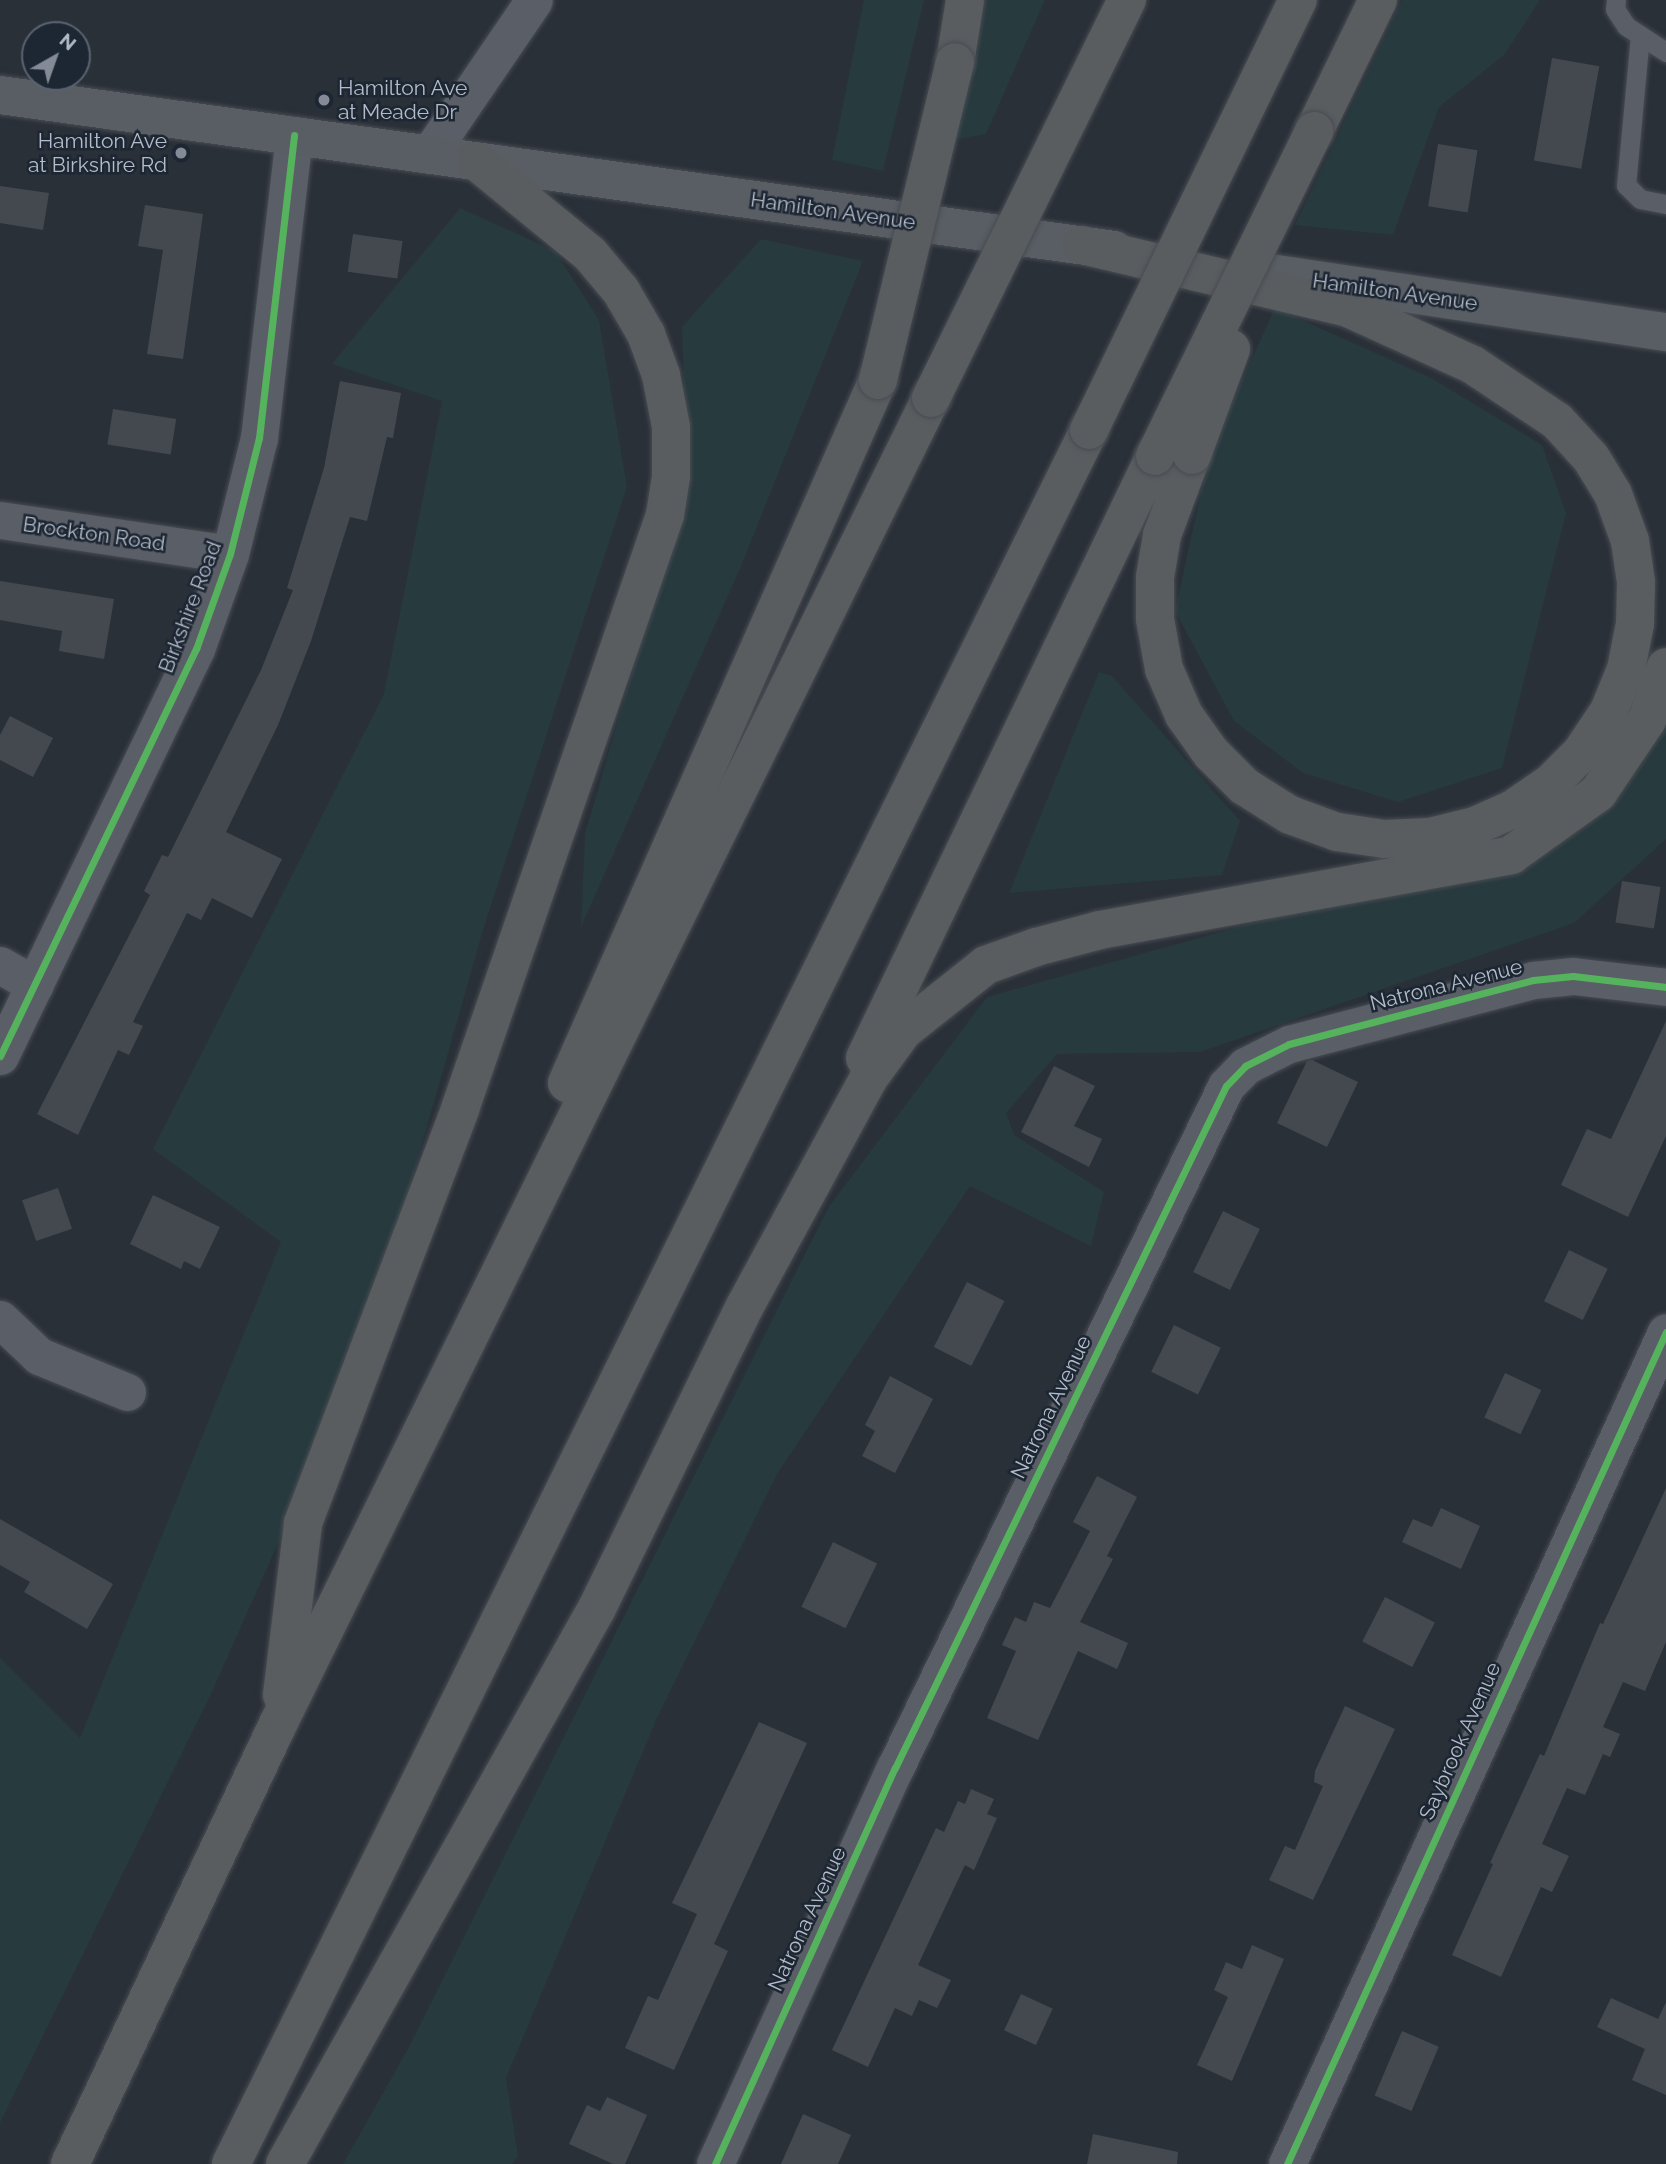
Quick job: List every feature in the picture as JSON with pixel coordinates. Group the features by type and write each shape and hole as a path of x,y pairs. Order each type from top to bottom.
{"highway":[{"path":"362,1555 786,581 878,380 955,62 965,0"},
{"path":"70,2164 278,1724 1127,0"},
{"path":"231,2164 1089,430 1298,0"},
{"path":"779,1248 891,1000 1378,0"},
{"path":"1082,245 1348,308 1473,365 1557,421 1591,458 1613,494 1630,541 1636,582 1635,624 1626,669 1609,711 1581,753 1551,783 1513,809 1475,826 1430,837 1384,839 1338,832 1290,815 1244,786 1211,753 1184,715 1164,668 1155,619 1155,577 1162,535 1192,455 1314,131"},
{"path":"278,1724 303,1523 460,1109 665,515 671,476 671,427 662,374 621,291 590,254 476,161"},
{"path":"285,2164 597,1608 745,1306 779,1248 868,1079 903,1031 986,965 1101,930 1511,855 1598,793 1647,719 1666,667"}],"main road":[{"name":"Hamilton Avenue","path":"0,95 1082,245 1666,332"}],"street":[{"path":"429,154 534,0"},
{"name":"Birkshire Road","path":"0,1056 196,649 230,554 259,438 294,135"},
{"name":"Brockton Road","path":"0,520 230,554"},
{"path":"0,965 35,985"},
{"name":"Natrona Avenue","path":"715,2164 895,1768 1226,1086 1244,1066 1278,1048 1533,980 1573,976 1666,988"},
{"path":"0,1319 39,1356 127,1392"},
{"name":"Saybrook Avenue","path":"1287,2164 1666,1332"}],"lane":[{"path":"1616,0 1615,9 1626,26 1666,51"},
{"path":"1640,35 1626,185 1640,200 1666,204"}],"green space":[{"path":"864,0 924,0 883,171 832,160"},
{"path":"982,0 1045,0 986,134 953,140"},
{"path":"1402,0 1540,0 1504,55 1439,107 1393,235 1295,225"},
{"path":"460,208 555,251 599,320 627,487 483,930 362,1355 210,1696 0,2123 0,1658 80,1738 281,1242 153,1149 384,694 442,401 332,364"},
{"path":"761,239 863,261 742,564 581,927 585,834 687,484 682,327"},
{"path":"1275,308 1431,378 1542,445 1566,513 1502,768 1398,802 1303,773 1234,721 1175,611 1210,451"},
{"path":"1099,672 1112,676 1240,821 1222,875 1009,893"},
{"path":"1666,690 1666,839 1574,923 1200,1052 1057,1054 1006,1113 1014,1135 1104,1192 1091,1246 970,1186 777,1474 657,1718 506,2078 518,2156 512,2164 343,2164 409,2047 828,1208 987,997 1249,924 1551,852 1647,750"}],"building":[{"path":"1552,58 1599,66 1581,169 1534,160"},
{"path":"1438,144 1478,150 1468,212 1428,206"},
{"path":"0,186 49,193 43,230 0,223"},
{"path":"145,205 203,214 183,359 147,354 163,250 138,246"},
{"path":"353,234 403,241 397,279 348,272"},
{"path":"340,381 401,393 393,438 387,437 367,521 350,517 311,641 278,725 226,832 282,859 252,918 212,898 201,920 187,913 133,1022 143,1026 129,1055 118,1050 78,1135 37,1114 150,895 144,891 162,855 168,857 261,670 293,590 287,588 324,468"},
{"path":"113,409 176,419 171,455 107,445"},
{"path":"0,581 114,599 104,659 59,651 62,631 0,620"},
{"path":"10,716 53,738 33,777 0,760 0,735"},
{"path":"1622,881 1661,887 1654,929 1615,922"},
{"path":"1666,1021 1666,1136 1628,1217 1561,1185 1587,1129 1611,1139"},
{"path":"1312,1060 1358,1082 1327,1147 1277,1123 1307,1061"},
{"path":"1054,1066 1095,1086 1074,1126 1102,1139 1089,1167 1021,1132"},
{"path":"58,1188 72,1229 36,1241 22,1200"},
{"path":"153,1195 220,1227 200,1269 184,1261 181,1269 130,1244"},
{"path":"1223,1211 1260,1229 1230,1290 1193,1272"},
{"path":"1569,1250 1608,1269 1583,1320 1544,1301"},
{"path":"967,1282 1004,1301 971,1366 934,1347"},
{"path":"1174,1325 1221,1348 1198,1395 1151,1372"},
{"path":"1505,1373 1541,1390 1521,1434 1484,1417"},
{"path":"890,1376 933,1399 895,1473 862,1456 875,1431 865,1425"},
{"path":"1097,1476 1137,1497 1107,1556 1113,1559 1080,1622 1128,1643 1117,1669 1078,1651 1038,1740 987,1718 1016,1651 1002,1645 1015,1617 1026,1622 1034,1602 1050,1608 1090,1531 1073,1522"},
{"path":"1666,1488 1666,1642 1645,1691 1623,1682 1603,1727 1620,1734 1610,1757 1603,1754 1585,1795 1567,1788 1542,1844 1569,1856 1552,1892 1541,1887 1501,1977 1452,1955 1493,1864 1490,1863 1540,1754 1544,1756 1600,1623 1603,1624"},
{"path":"1441,1508 1480,1526 1461,1569 1402,1542 1413,1519 1432,1527"},
{"path":"0,1519 113,1584 87,1629 24,1592 30,1582 0,1565"},
{"path":"833,1542 877,1563 845,1628 801,1607"},
{"path":"1385,1597 1435,1622 1412,1667 1362,1642"},
{"path":"1345,1706 1395,1729 1313,1900 1269,1880 1285,1846 1295,1850 1323,1786 1314,1782 1315,1771"},
{"path":"759,1722 807,1743 714,1944 728,1951 674,2070 625,2048 648,1996 658,2000 697,1914 672,1903"},
{"path":"971,1789 994,1799 987,1814 997,1818 974,1870 965,1865 918,1965 951,1980 937,2008 919,2000 912,2016 895,2008 868,2067 832,2050 936,1828 944,1832 958,1801 965,1804"},
{"path":"1252,1945 1284,1959 1232,2081 1197,2065 1228,1997 1214,1990 1226,1962 1242,1969"},
{"path":"1021,1994 1053,2009 1036,2045 1004,2030"},
{"path":"1611,1998 1658,2019 1666,2002 1666,2095 1632,2080 1645,2049 1597,2027"},
{"path":"1402,2031 1439,2047 1411,2111 1375,2095"},
{"path":"607,2097 647,2115 625,2164 613,2164 569,2144 587,2105 600,2111"},
{"path":"803,2114 851,2135 838,2164 781,2164"},
{"path":"1093,2134 1178,2152 1177,2164 1087,2164"}],"cycle path":[{"path":"0,1056 196,649 230,554 259,438 294,135"},
{"path":"715,2164 895,1768 1226,1086 1245,1066 1289,1044 1533,980 1573,976 1666,987"},
{"path":"1287,2164 1666,1332"}],"place":[{"name":"Hamilton Ave at Meade Dr","path":"324,100"},
{"name":"Hamilton Ave at Birkshire Rd","path":"181,153"}]}
